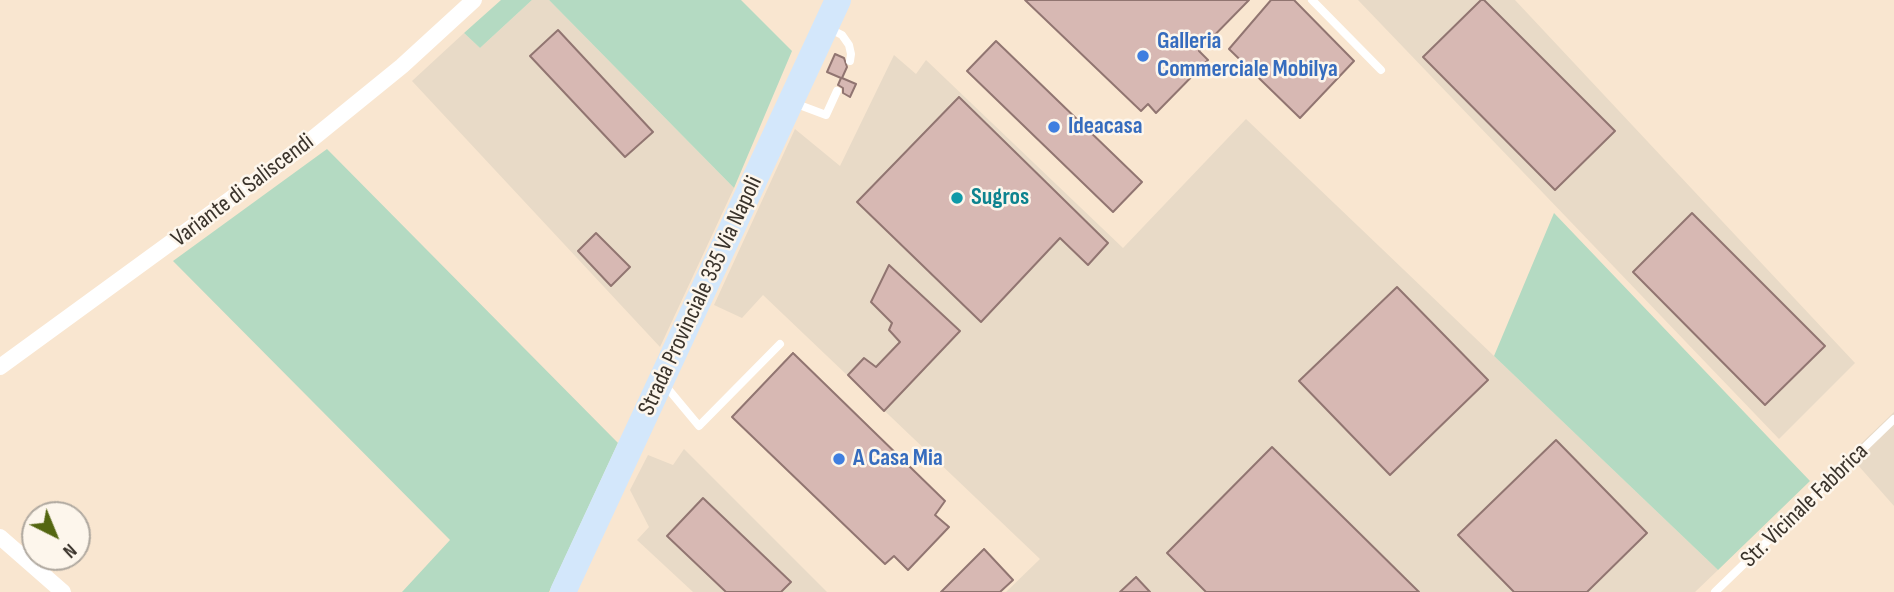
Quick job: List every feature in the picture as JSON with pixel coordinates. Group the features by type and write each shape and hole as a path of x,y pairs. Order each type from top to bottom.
{"main road":[{"name":"Strada Provinciale 335 Via Napoli","path":"563,592 838,0"}],"street":[{"name":"Variante di Saliscendi","path":"0,367 306,144 402,66 474,0"},
{"path":"0,537 63,592"}],"lane":[{"path":"1312,0 1381,70"},
{"path":"825,27 842,35 852,54 850,61"},
{"path":"791,102 826,114 837,90"},
{"path":"662,382 699,426 780,344"},
{"name":"Str. Vicinale Fabbrica","path":"1715,592 1894,419"}],"shaded area":[{"path":"532,0 549,0 734,188 660,347 412,81 464,33 480,48"},
{"path":"1358,0 1515,0 1855,363 1779,439"},
{"path":"894,55 916,74 926,60 1123,248 1246,119 1718,570 1695,592 1006,592 1040,559 763,295 742,318 714,305 795,129 840,166"},
{"path":"1894,412 1894,506 1849,455"},
{"path":"684,449 827,592 693,592 637,540 649,527 630,490 648,455 673,465"}],"green space":[{"path":"501,0 532,0 480,48 464,33"},
{"path":"549,0 741,0 792,51 734,188"},
{"path":"327,149 618,443 549,592 402,592 450,540 173,261"},
{"path":"1554,213 1810,481 1718,570 1494,356"}],"building":[{"name":"Galleria Commerciale Mobilya","path":"1025,0 1249,0 1199,51 1208,60 1156,113 1148,104 1141,111"},
{"path":"1271,0 1294,0 1354,61 1300,118 1229,49"},
{"path":"1481,0 1615,131 1555,190 1423,57"},
{"path":"558,30 653,132 625,157 530,56"},
{"name":"Ideacasa","path":"996,41 1142,182 1113,212 967,71"},
{"path":"835,54 844,58 847,67 842,78 856,84 850,97 843,93 843,88 838,85 841,78 827,72"},
{"name":"Sugros","path":"959,97 1108,243 1088,265 1060,238 981,322 857,202"},
{"path":"1692,213 1825,346 1765,405 1633,272"},
{"path":"596,233 630,267 611,286 578,251"},
{"path":"889,265 960,331 884,411 848,375 864,358 876,367 900,342 889,330 892,323 871,302"},
{"path":"1397,287 1488,380 1390,475 1299,381"},
{"name":"A Casa Mia","path":"793,353 945,501 935,515 949,527 908,570 894,556 885,564 732,417"},
{"path":"1556,440 1647,533 1587,592 1514,592 1458,535"},
{"path":"1272,447 1419,592 1206,592 1167,553"},
{"path":"703,498 791,582 781,592 726,592 667,536"},
{"path":"984,549 1013,580 1000,592 941,592"},
{"path":"1136,577 1150,592 1120,592"}],"place":[{"name":"Galleria Commerciale Mobilya","path":"1143,56"},
{"name":"Ideacasa","path":"1054,127"},
{"name":"Sugros","path":"957,198"},
{"name":"A Casa Mia","path":"839,459"}]}
